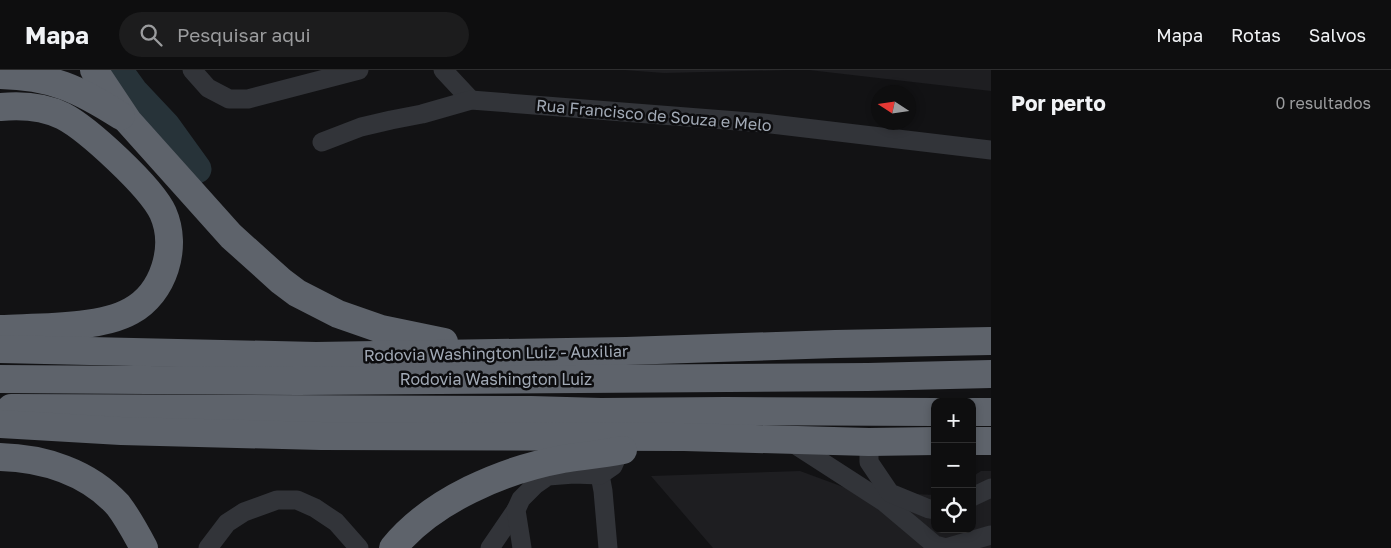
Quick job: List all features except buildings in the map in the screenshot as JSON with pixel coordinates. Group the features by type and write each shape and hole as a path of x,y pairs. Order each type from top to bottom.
{"highway":[{"path":"94,70 128,122 230,236 297,293 338,314 381,329 444,342 518,352"},
{"path":"0,75 21,75 59,83 98,101 128,122"},
{"path":"0,107 29,106 45,109 62,115 76,124 119,161 146,189 162,212 168,227 166,266 159,283 142,304 124,314 104,321 69,325 0,328"},
{"name":"Rodovia Washington Luiz - Auxiliar","path":"0,349 297,364 359,355 626,351 825,344 991,341"},
{"path":"626,351 743,367 899,370 933,376"},
{"path":"0,378 60,369 119,368 189,362 297,364"},
{"name":"Rodovia Washington Luiz","path":"297,364 372,380 991,374"},
{"name":"Rodovia Washington Luiz","path":"0,408 931,412"},
{"path":"976,412 991,412"},
{"path":"0,424 121,431 321,436 684,437 869,442 931,441"},
{"path":"398,542 429,515 454,499 500,477 562,459 684,437"},
{"path":"976,441 991,441"},
{"path":"0,456 56,466 86,480 104,492 118,506 144,548"}],"street":[{"path":"192,70 208,88 229,99 248,99 358,70"},
{"path":"444,70 471,100"},
{"name":"Rua Francisco de Souza e Melo","path":"322,142 361,127 422,114 471,100 763,124 991,150"},
{"path":"787,440 884,502 935,545 946,548 991,536"},
{"path":"869,442 869,462 890,493 931,509"},
{"path":"490,548 516,510 521,499 535,485 548,476 600,475 614,466 620,450"},
{"path":"600,475 608,548"},
{"path":"976,495 991,488"},
{"path":"208,548 227,523 244,512 277,500 297,500 315,508 336,522 359,548"},
{"path":"516,510 522,548"}],"shaded area":[{"path":"624,70 788,70 664,73"},
{"path":"809,70 991,70 991,91"},
{"path":"800,471 884,502 890,493 931,495 931,533 976,533 976,474 981,471 991,471 991,548 713,548 651,476"}],"waterway":[{"path":"118,70 134,92 166,126 197,169"}]}
